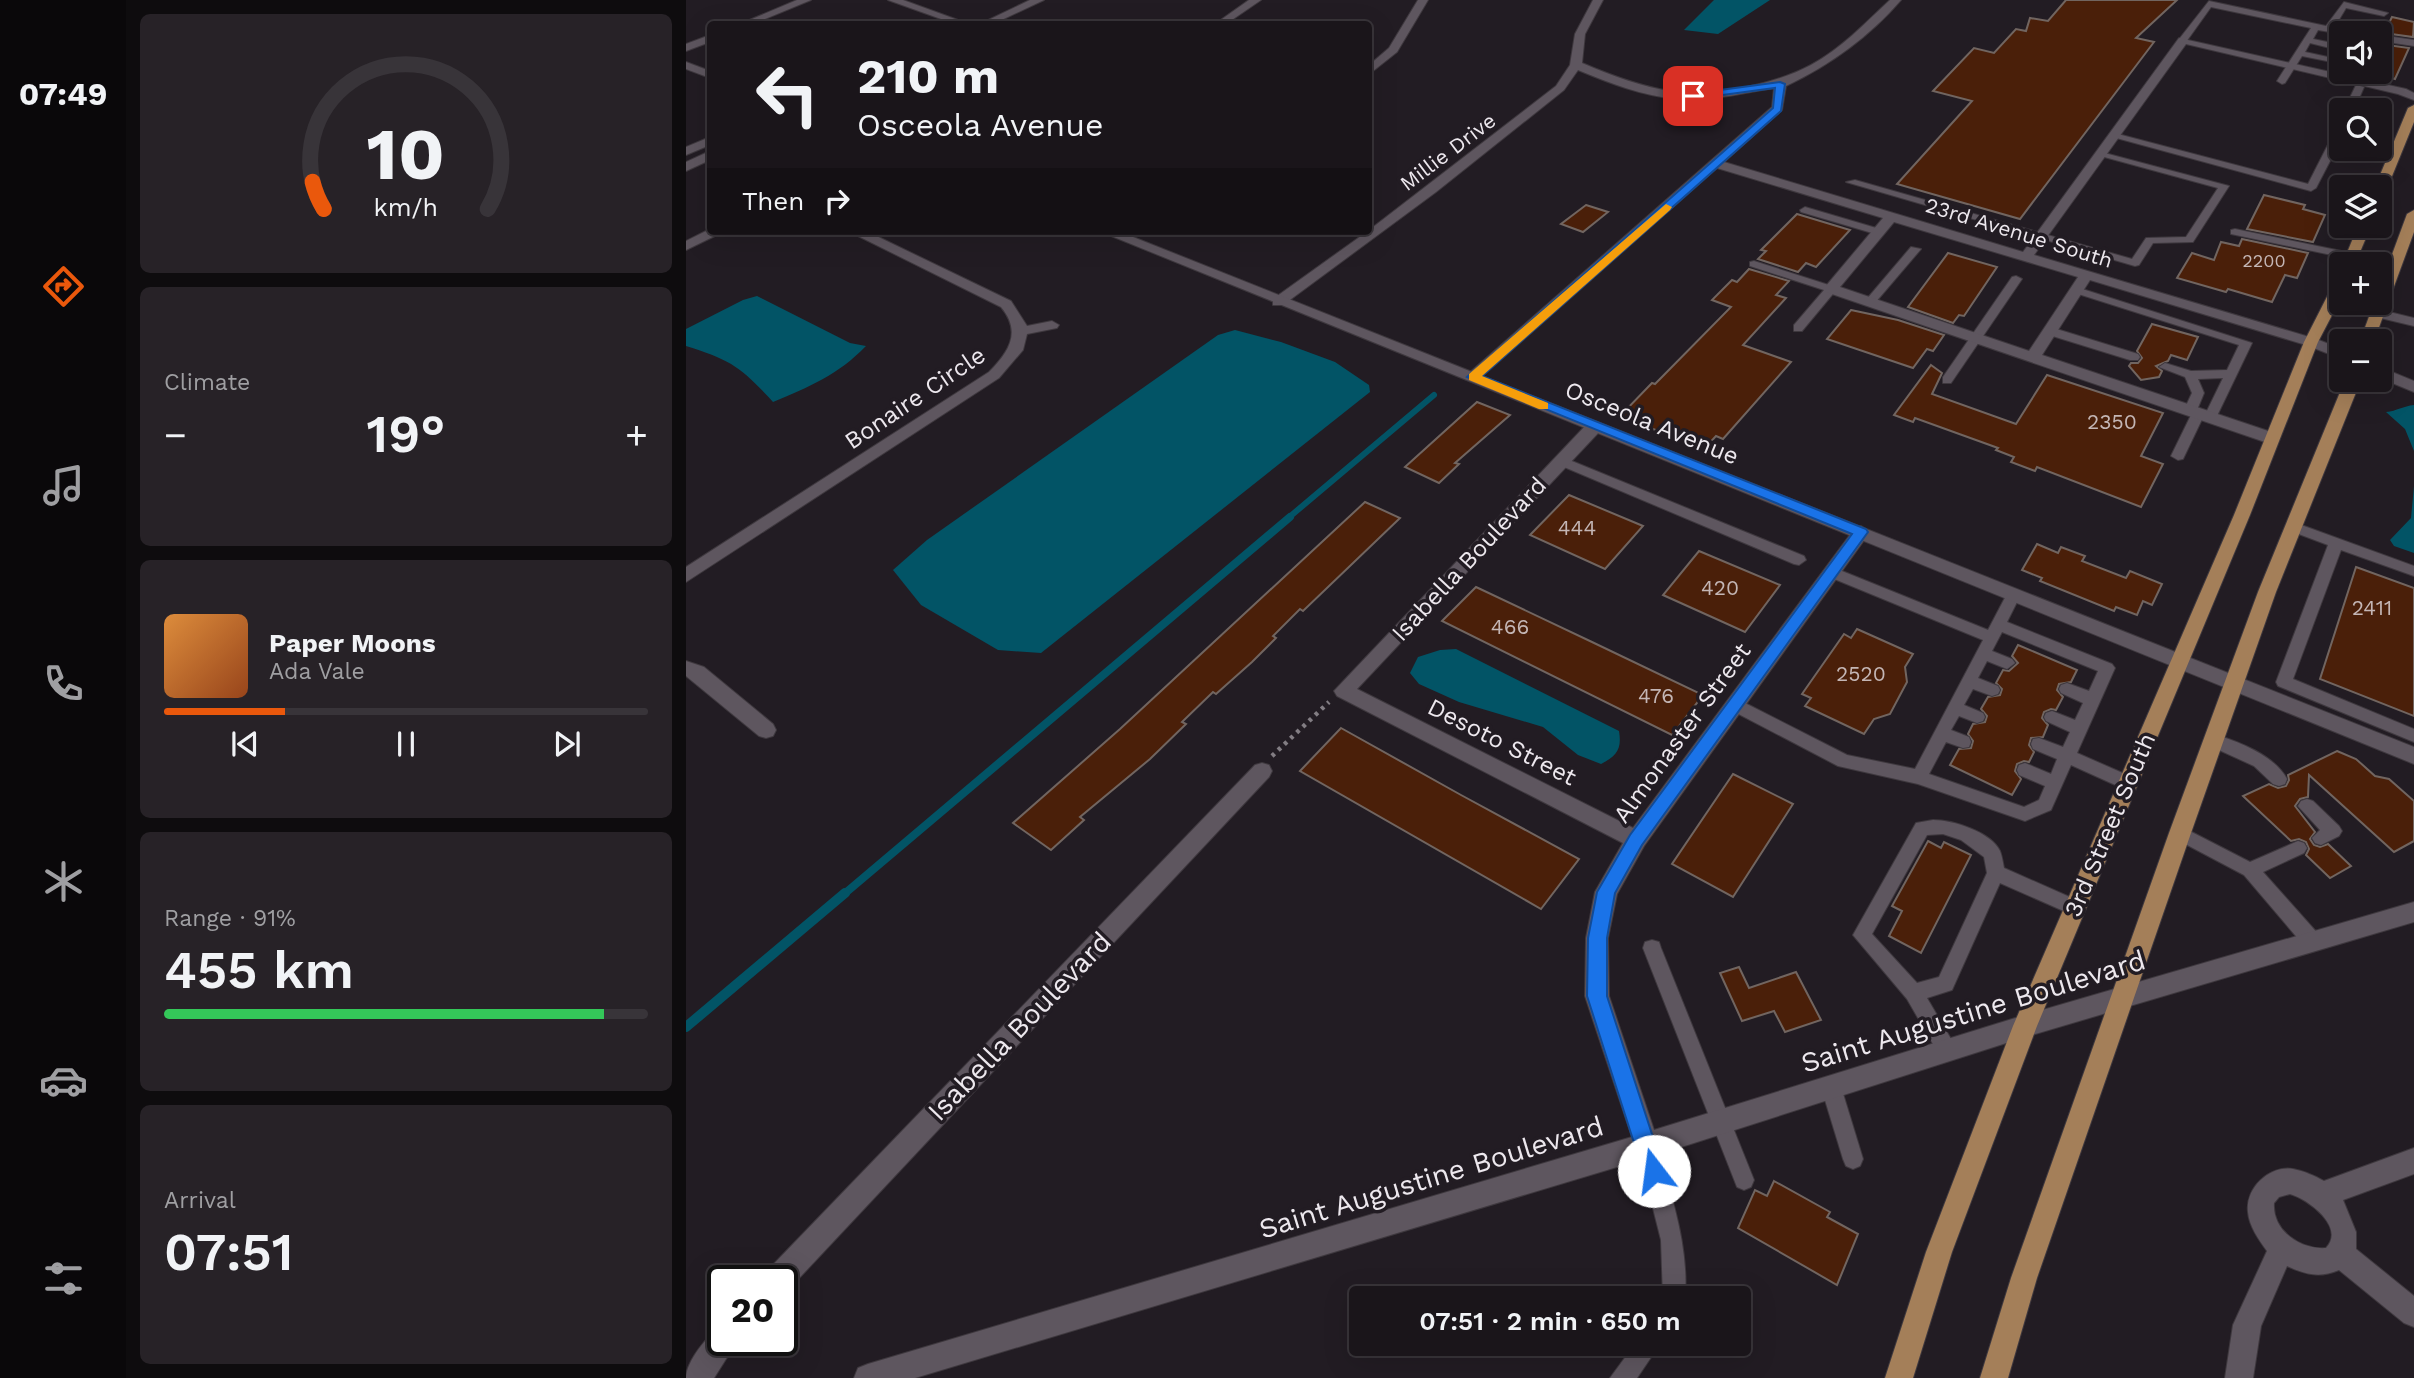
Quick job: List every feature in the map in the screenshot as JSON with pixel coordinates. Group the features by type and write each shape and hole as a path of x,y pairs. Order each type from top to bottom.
{"main road":[{"path":"2386,175 2413,100"},
{"path":"2392,273 2414,214"},
{"name":"3rd Street South","path":"1899,1378 1939,1252 2025,1026 2242,515 2311,342 2329,307"},
{"path":"1994,1378 2024,1278 2180,833 2293,527 2348,392"}],"street":[{"path":"753,21 806,0"},
{"path":"893,0 955,21"},
{"path":"992,21 1039,0"},
{"path":"1224,21 1256,0"},
{"path":"1372,68 1393,50 1423,0"},
{"name":"Millie Drive","path":"1372,232 1543,105 1560,88 1576,65 1580,34 1598,0"},
{"path":"1576,65 1641,89 1677,96 1716,94 1780,84 1802,76 1837,52 1896,0"},
{"path":"686,48 707,39"},
{"path":"2026,257 2181,43 2287,73 2413,100"},
{"path":"686,65 707,74"},
{"path":"2287,73 2402,91 2413,100"},
{"path":"1473,377 1777,108 1780,84"},
{"path":"686,151 707,142"},
{"path":"686,167 707,156"},
{"name":"23rd Avenue South","path":"1716,164 2311,342"},
{"path":"1892,216 1831,289 2272,438"},
{"path":"686,246 709,235"},
{"path":"863,235 1006,304 1014,312 1021,331 1052,325"},
{"name":"Osceola Avenue","path":"1116,235 2235,683 2328,710 2414,756"},
{"name":"Millie Drive","path":"1278,302 1368,235"},
{"path":"2033,357 2087,275"},
{"path":"2385,315 2414,322"},
{"name":"Bonaire Circle","path":"686,576 994,375 1015,353 1021,331"},
{"path":"2311,342 2329,350"},
{"path":"2392,377 2414,387"},
{"name":"Isabella Boulevard","path":"1344,691 1594,428"},
{"name":"Almonaster Street","path":"1647,1145 1597,996 1597,938 1606,892 1636,840 1861,532"},
{"path":"686,668 697,673 766,730"},
{"name":"Desoto Street","path":"1344,691 1636,840"},
{"name":"Isabella Boulevard","path":"792,1265 1262,771"},
{"name":"Saint Augustine Boulevard","path":"867,1378 1647,1145 2025,1026 2414,912"},
{"path":"2322,1195 2414,1161"},
{"path":"2290,1181 2306,1185 2322,1195 2334,1208 2343,1225 2344,1240 2340,1253 2329,1261 2314,1263 2298,1259 2282,1248 2269,1234 2261,1218 2260,1203 2265,1191 2276,1183 2290,1181"},
{"path":"2239,1378 2247,1325 2282,1248"},
{"path":"2340,1253 2414,1313"},
{"path":"697,1378 713,1356"}],"lane":[{"path":"2181,43 2209,4 2328,30 2340,4 2384,13"},
{"path":"2287,73 2315,28"},
{"path":"2307,40 2329,45"},
{"path":"2392,40 2414,43"},
{"path":"2299,53 2329,60"},
{"path":"2354,98 2359,87"},
{"path":"2114,136 2311,188 2329,153"},
{"path":"2101,153 2224,186"},
{"path":"1851,182 2135,263 2150,240 2189,240 2234,168"},
{"path":"1805,210 1879,232"},
{"path":"2235,232 2329,255"},
{"path":"1870,302 1915,249"},
{"path":"1754,264 1831,289 1798,328"},
{"path":"1947,380 2016,279"},
{"path":"2077,290 2246,343 2232,371 2200,413 2178,456"},
{"path":"2050,331 2134,357"},
{"path":"2165,367 2190,375 2232,371"},
{"path":"2190,375 2198,393 2200,413"},
{"path":"1562,461 1799,559"},
{"path":"2293,527 2414,571"},
{"path":"2336,543 2284,682 2328,710 2414,736"},
{"path":"1735,705 1844,761 1919,776 2025,814 2045,805 2107,668 1996,632 1832,572"},
{"path":"1919,776 2014,593"},
{"path":"1984,654 2007,663"},
{"path":"1970,681 1992,690"},
{"path":"2067,689 2093,699"},
{"path":"1956,708 1977,717"},
{"path":"2052,718 2080,729"},
{"path":"1942,733 1963,742"},
{"path":"2214,740 2260,761 2279,779"},
{"path":"2039,744 2129,783"},
{"path":"2025,770 2056,783"},
{"path":"2307,806 2333,831 2321,838"},
{"path":"1914,993 1945,984 1996,873 1992,853 1969,836 1943,824 1922,828 1863,935 1914,993 1948,1051"},
{"path":"2180,833 2250,870 2313,942"},
{"path":"2250,870 2298,848"},
{"path":"1996,873 2075,908"},
{"path":"1652,948 1723,1121 1744,1180"},
{"path":"1831,1087 1853,1159"},
{"path":"1647,1145 1673,1247 1676,1286"},
{"path":"1622,1378 1639,1356"}],"path":[{"path":"1262,771 1271,756 1320,708 1344,691"}],"water":[{"path":"1714,0 1770,0 1718,34 1684,30"},
{"path":"757,296 850,343 866,346 834,373 773,402 734,366 686,346 686,329 743,300"},
{"path":"1235,330 1281,342 1335,362 1369,385 1370,392 1041,653 998,650 921,605 893,570 927,540 1218,335"},
{"path":"2414,405 2414,451 2405,429 2386,412"},
{"path":"2414,486 2414,553 2394,546 2390,540 2411,518"},
{"path":"1456,649 1619,731 1620,743 1617,751 1601,764 1578,755 1543,727 1459,702 1419,684 1410,673 1418,657 1440,650"}],"building":[{"path":"2066,0 2177,0 2136,38 2154,42 2020,219 1897,184 1972,101 1933,91 1974,48 1994,53 2016,29 2026,31 2030,18 2048,21"},
{"path":"2392,17 2414,22 2413,37 2392,34"},
{"path":"2392,46 2409,48 2395,79 2392,78"},
{"path":"2264,195 2305,205 2303,209 2325,215 2313,242 2247,229"},
{"path":"1586,205 1608,212 1583,232 1561,224"},
{"path":"1797,214 1850,230 1816,267 1806,263 1798,272 1758,259 1766,251 1761,250"},
{"path":"2242,239 2308,253 2297,278 2285,275 2272,302 2177,278 2192,253 2214,260 2221,242 2239,246"},
{"path":"1948,253 1997,267 1964,316 1959,315 1953,323 1908,307"},
{"path":"1749,269 1789,281 1776,295 1786,298 1743,345 1791,362 1723,439 1716,436 1704,449 1620,416 1731,307 1712,300 1732,280 1737,282"},
{"path":"1851,310 1898,320 1944,335 1933,351 1927,349 1913,368 1827,339"},
{"path":"2152,324 2198,337 2187,360 2171,355 2168,361 2156,366 2162,371 2159,377 2141,380 2129,366 2131,363 2138,363 2142,358 2137,351"},
{"path":"1931,365 1942,373 1932,394 2016,424 2047,375 2163,413 2141,456 2163,464 2141,507 2037,467 2035,471 2011,462 2014,457 1996,450 1998,448 1915,418 1913,422 1894,415"},
{"path":"1477,402 1510,415 1455,463 1459,464 1439,483 1405,467"},
{"path":"1569,495 1643,526 1605,569 1530,535"},
{"path":"1365,502 1400,518 1303,611 1300,609 1252,662 1216,694 1213,692 1182,722 1186,724 1150,759 1080,817 1084,820 1051,850 1013,823 1120,729"},
{"path":"2037,544 2058,553 2061,547 2085,556 2082,561 2126,578 2130,571 2162,584 2152,605 2143,601 2137,615 2116,607 2114,611 2040,581 2042,578 2022,570"},
{"path":"1699,551 1780,585 1745,632 1663,595"},
{"path":"2356,567 2414,588 2414,716 2320,679"},
{"path":"1476,587 1703,695 1672,735 1442,621"},
{"path":"1857,629 1913,654 1905,667 1907,682 1890,714 1874,719 1864,734 1805,706 1811,698 1802,694 1844,634 1851,638"},
{"path":"2018,645 2077,670 2071,682 2059,684 2057,690 2063,697 2056,710 2044,712 2042,718 2048,725 2043,737 2031,738 2029,745 2034,752 2029,762 2017,764 2015,771 2021,779 2012,795 1950,765 1959,749 1971,748 1973,741 1968,734 1973,724 1985,722 1987,716 1981,709 1988,697 2000,695 2002,689 1996,683 2003,670 2009,671 2018,663 2012,656"},
{"path":"1341,728 1579,859 1541,909 1300,771"},
{"path":"2337,751 2356,759 2375,776 2389,779 2414,801 2414,841 2394,852 2309,775 2308,797 2300,799 2295,806 2315,832 2310,839 2314,845 2320,847 2328,844 2351,866 2330,878 2306,855 2309,849 2306,842 2299,839 2291,841 2243,796 2269,784 2278,788 2286,786 2288,775"},
{"path":"1733,774 1793,804 1733,897 1672,864"},
{"path":"1928,841 1941,848 1944,842 1971,855 1921,953 1889,936 1902,911 1892,906"},
{"path":"1739,967 1749,988 1796,972 1821,1020 1785,1032 1774,1011 1742,1021 1720,973"},
{"path":"1774,1181 1830,1212 1827,1217 1858,1234 1837,1285 1738,1228 1755,1190 1767,1196"}],"waterway":[{"path":"1287,519 1434,395"},
{"path":"843,895 1290,517"},
{"path":"686,1027 845,893"}],"slow traffic":[{"path":"1543,406 1473,377 1666,207"}],"route":[{"path":"1654,1171 1597,996 1597,938 1606,892 1636,840 1861,532 1594,428 1473,377 1777,108 1780,84 1693,96"}]}
